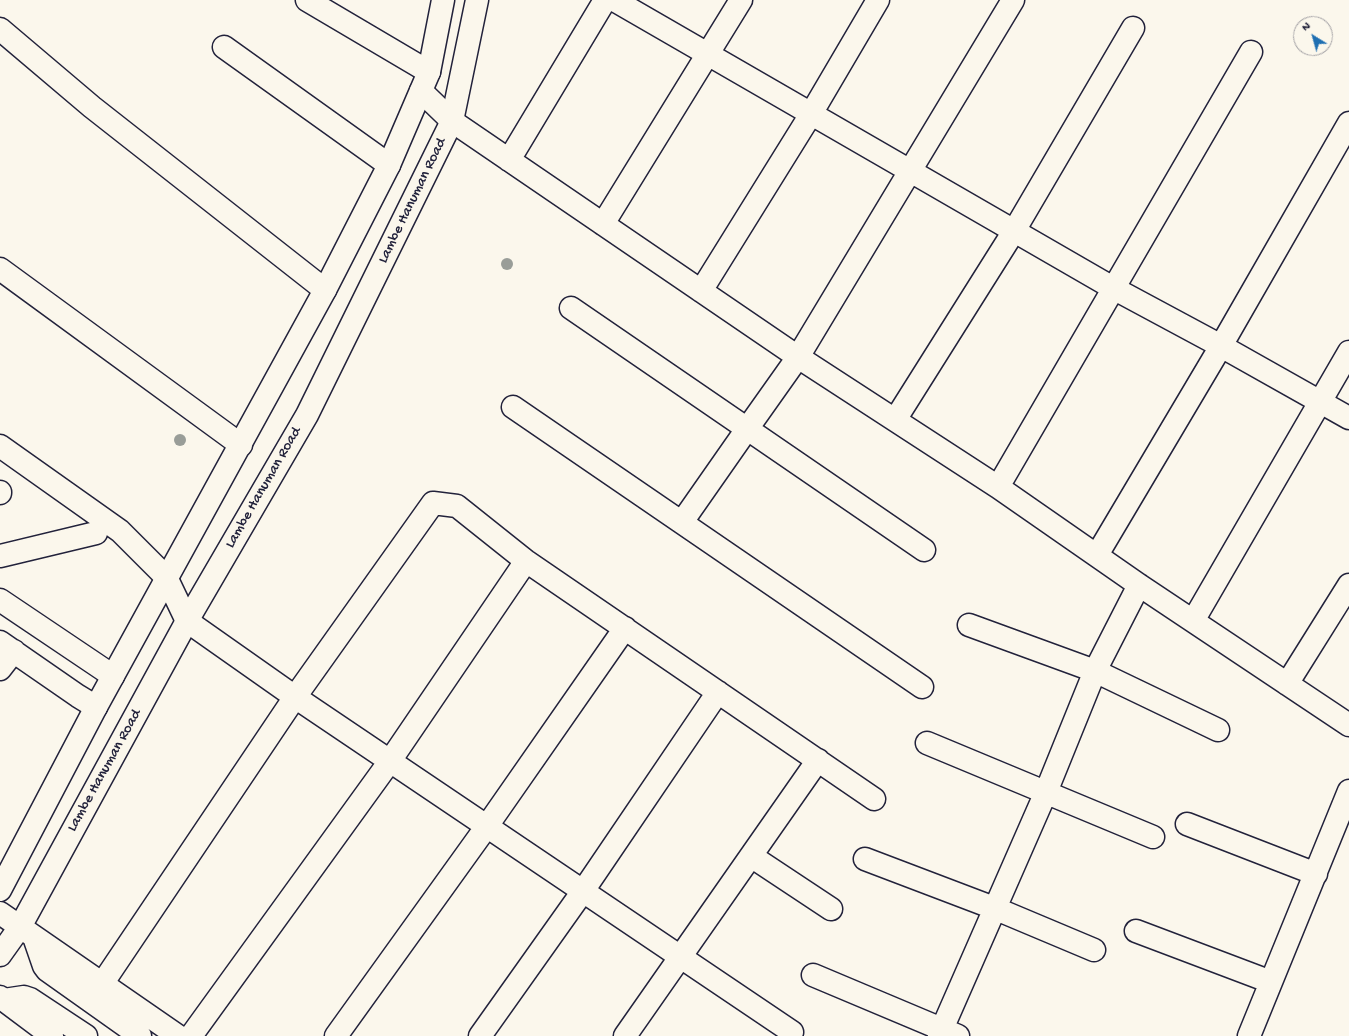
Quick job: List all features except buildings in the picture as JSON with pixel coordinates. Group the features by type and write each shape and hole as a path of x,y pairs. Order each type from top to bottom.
{"street":[{"path":"308,0 425,81 452,121 798,357 998,486 1139,585 1349,725"},
{"path":"0,890 96,707 166,578 326,290 388,166 425,81 443,0"},
{"name":"Lambe Hanuman Road","path":"0,955 27,932 187,621 307,415 452,121 477,0"},
{"path":"509,160 604,0"},
{"path":"614,0 1113,288 1221,346 1349,418"},
{"path":"603,224 741,0"},
{"path":"701,291 811,114 878,0"},
{"path":"682,522 798,357 911,172 1013,0"},
{"path":"895,420 1014,231 1133,28"},
{"path":"0,29 92,107 326,290"},
{"path":"224,48 388,166"},
{"path":"998,486 1251,52"},
{"path":"1097,555 1221,346 1349,123"},
{"path":"0,269 241,445"},
{"path":"571,308 924,550"},
{"path":"1193,621 1349,352"},
{"path":"514,407 922,686"},
{"path":"0,446 120,531 166,578 187,621 295,697 792,1032"},
{"path":"102,984 295,697 433,503 457,506 526,560 874,799"},
{"path":"0,556 96,533"},
{"path":"191,1036 390,761 526,560"},
{"path":"813,975 946,1034 994,908 1046,792 1096,671 1139,585"},
{"path":"1287,684 1349,585"},
{"path":"0,600 113,676"},
{"path":"969,625 1096,671 1218,730"},
{"path":"336,1036 487,826 625,628"},
{"path":"0,669 7,646 96,707"},
{"path":"480,1036 583,891 718,692"},
{"path":"927,743 1152,837"},
{"path":"625,1036 818,760"},
{"path":"1249,1036 1349,792"},
{"path":"1187,824 1316,874"},
{"path":"751,856 830,909"},
{"path":"865,859 994,908 1094,950"},
{"path":"0,913 178,1036"},
{"path":"1136,931 1271,982"},
{"path":"27,932 47,970 140,1036"},
{"path":"2,998 24,997 30,999 86,1036"},
{"path":"2,998 41,1033"}]}
